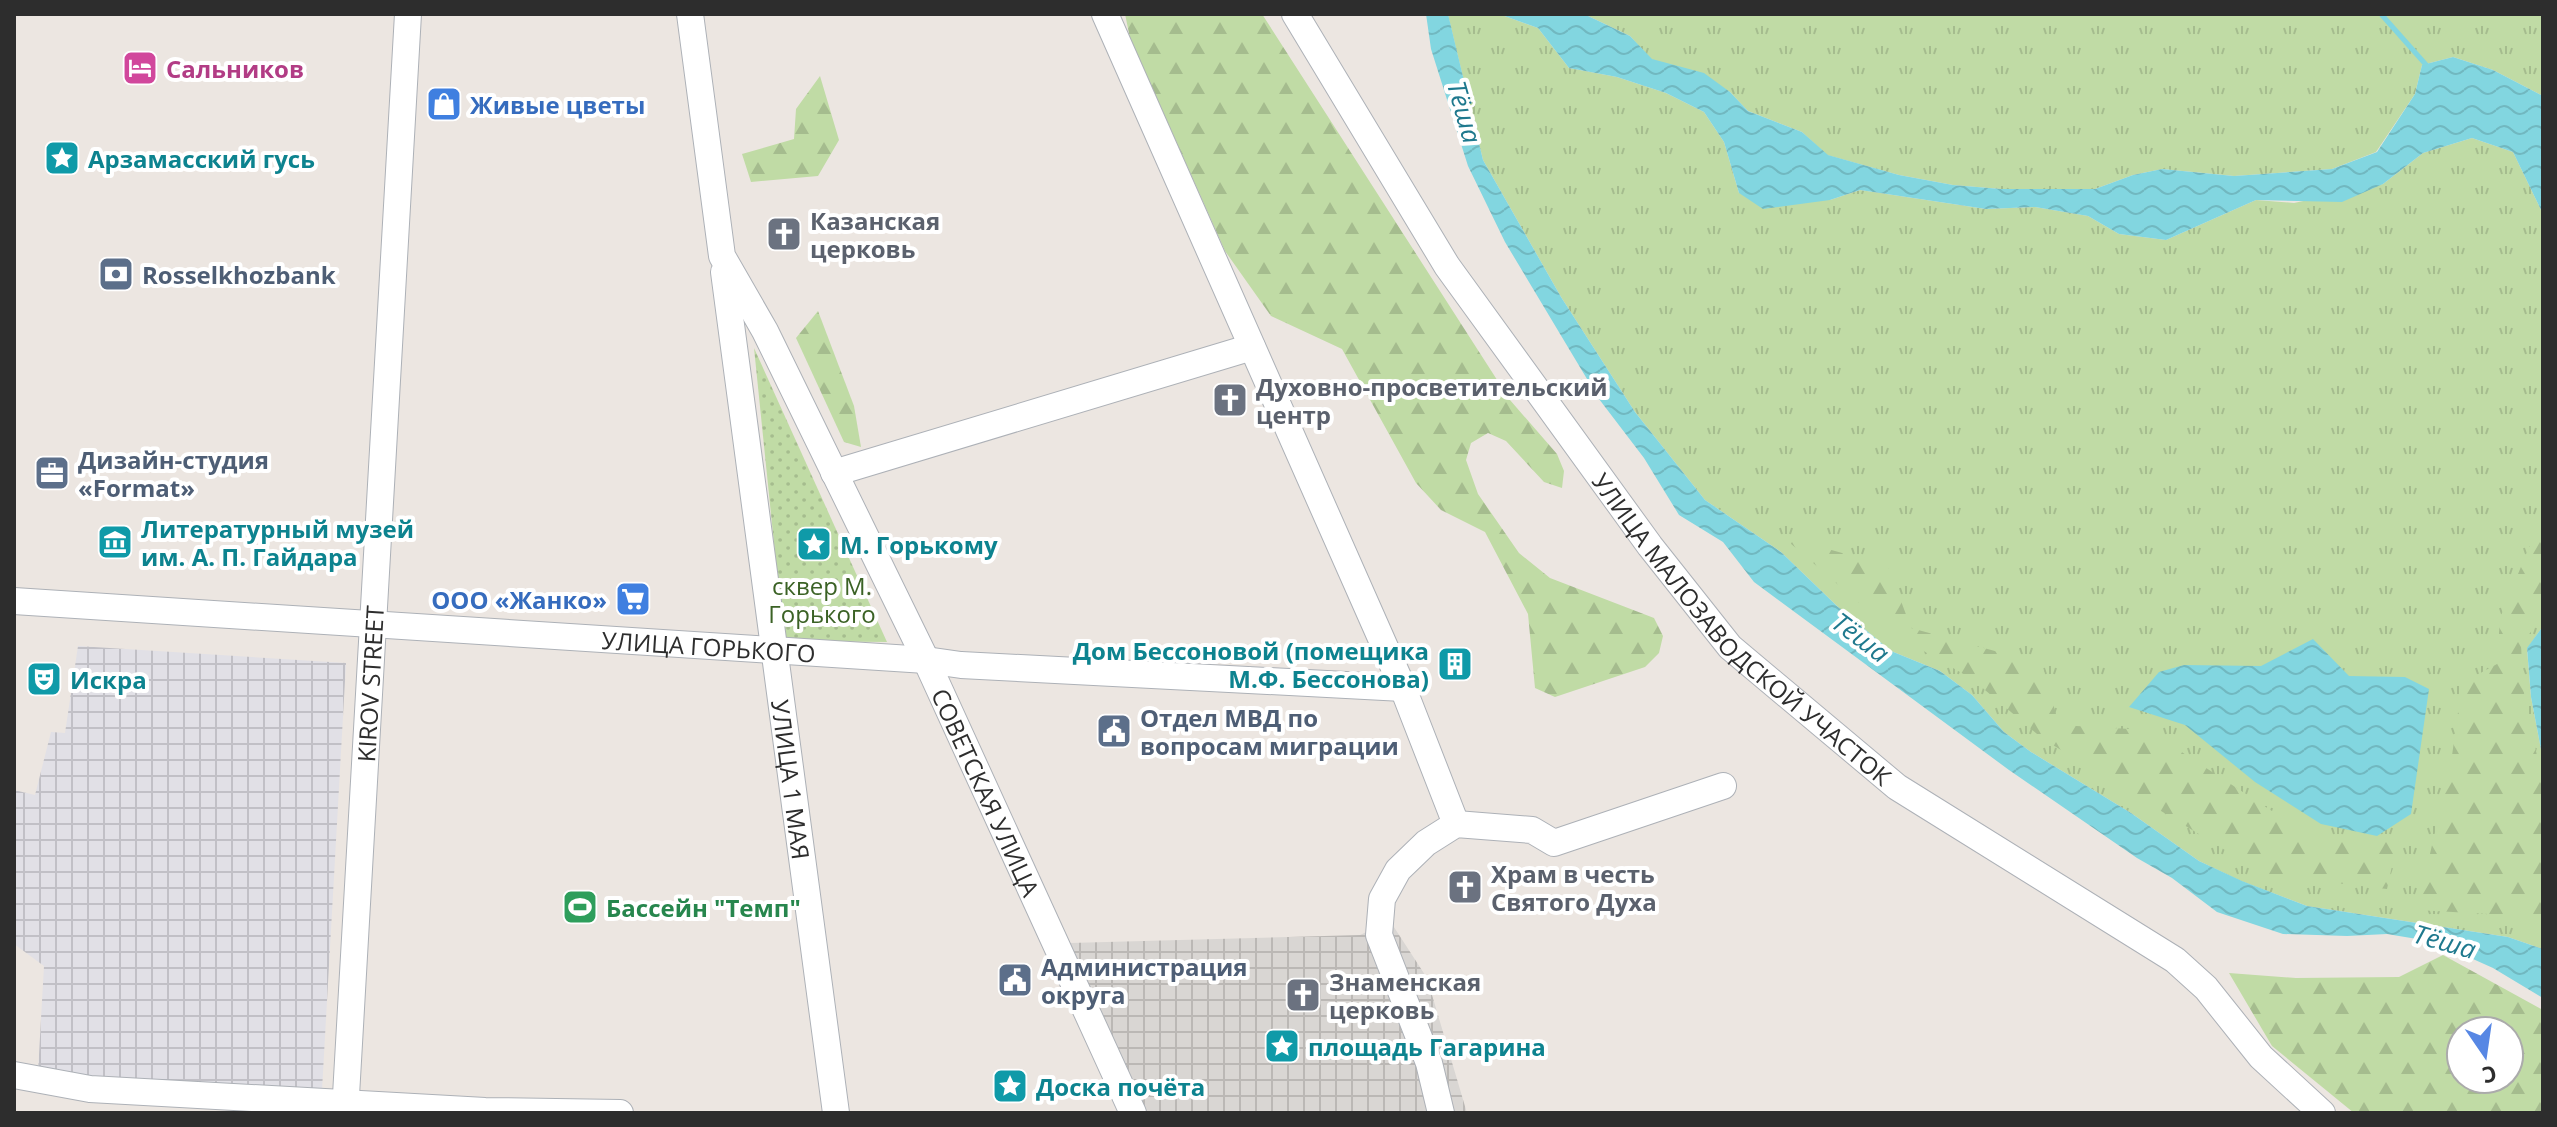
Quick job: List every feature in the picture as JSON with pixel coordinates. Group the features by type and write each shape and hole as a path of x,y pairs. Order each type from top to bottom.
{"street":[{"name":"KIROV STREET","path":"345,1108 408,14"},
{"name":"СОВЕТСКАЯ УЛИЦА","path":"690,14 722,256 765,331 926,660 1133,1113"},
{"path":"1105,14 1403,688 1456,824"},
{"name":"УЛИЦА МАЛОЗАВОДСКОЙ УЧАСТОК","path":"1295,14 1447,266 1650,546 1730,647 1897,787 2175,960 2206,988 2261,1057 2322,1113"},
{"name":"УЛИЦА 1 МАЯ","path":"722,256 836,1113"},
{"path":"834,473 1252,347"},
{"name":"УЛИЦА ГОРЬКОГО","path":"14,601 926,660 961,665 1403,688"},
{"path":"1441,1113 1429,1063 1379,935 1382,899 1398,870 1426,843 1456,824 1532,830 1554,843 1723,786"},
{"path":"14,1075 90,1089 345,1108 620,1113"}],"shaded area":[{"path":"78,646 346,663 322,1090 38,1072 44,966 14,944 14,790 35,795 51,732 65,733"},
{"name":"площадь Гагарина","path":"1390,921 1427,978 1467,1113 1147,1113 1070,943 1360,935"}],"green space":[{"path":"1125,14 1262,14 1510,400 1557,454 1564,471 1562,488 1544,482 1506,441 1488,433 1471,443 1466,460 1478,494 1519,553 1550,578 1654,618 1663,636 1659,653 1645,667 1555,697 1535,688 1528,614 1485,532 1441,510 1416,483 1342,349 1271,316 1225,251 1130,38"},
{"path":"1499,14 1538,28 1569,68 1617,77 1666,93 1704,112 1724,142 1739,193 1830,200 1860,190 1986,209 2035,207 2088,216 2119,234 2166,240 2256,200 2294,203 2383,184 2423,153 2472,138 2513,152 2543,214 2543,626 2527,649 2531,697 2543,760 2543,949 2508,937 2307,906 2199,861 2131,813 2031,752 2004,732 1972,695 1940,671 1891,651 1837,606 1781,552 1705,500 1635,412 1561,297 1483,160 1448,15"},
{"path":"1584,14 2543,14 2543,96 2493,70 2453,57 2422,65 2415,94 2376,152 2332,169 2234,176 2162,169 2133,175 2095,189 2001,189 1953,185 1899,175 1827,155 1802,132 1748,111 1730,92 1651,59 1630,36"},
{"path":"820,76 839,140 818,176 751,182 742,154 794,139 796,109"},
{"path":"818,311 854,406 861,447 844,442 796,338"},
{"name":"сквер М. Горького","path":"754,348 887,642 784,641"},
{"path":"2543,513 2543,617 2521,644 2523,688 2543,785 2543,917 2417,910 2451,763 2462,683 2497,664 2500,618"},
{"path":"1782,536 1888,566 1911,628 2042,664 2059,725 2148,730 2307,834 2397,843 2387,889 2266,875 2043,739 1972,679 1896,635"},
{"path":"2443,955 2543,1010 2543,1113 2354,1113 2272,1046 2229,973 2296,978 2399,977"}],"water":[{"name":"Тёша","path":"1426,14 1448,14 1483,160 1561,297 1635,412 1705,500 1781,552 1837,606 1891,651 1940,671 1972,695 2004,732 2031,752 2131,813 2199,861 2307,906 2508,937 2543,949 2543,998 2493,968 2435,942 2387,934 2283,934 2217,912 2172,878 2137,858 2009,770 1754,582 1723,542 1679,515 1644,458 1599,399 1505,242 1468,166 1431,49"},
{"path":"1499,14 1584,14 1630,36 1652,59 1704,73 1730,92 1748,111 1802,132 1828,155 1899,175 1953,185 2001,189 2095,189 2133,175 2162,169 2234,176 2332,169 2377,152 2415,94 2422,65 2453,57 2493,70 2543,96 2543,214 2513,152 2472,138 2423,153 2383,184 2342,202 2256,200 2166,240 2119,234 2088,216 2035,207 1986,209 1860,190 1830,200 1763,209 1739,193 1724,142 1704,112 1666,93 1617,77 1569,68 1538,28"},
{"path":"2543,626 2543,760 2531,697 2527,648"},
{"path":"2313,639 2349,676 2405,677 2429,689 2411,814 2377,836 2321,824 2255,782 2185,725 2129,707 2159,672 2184,665 2261,666"}],"waterway":[{"path":"2381,14 2428,67"}],"place":[{"name":"Сальников","path":"140,68"},
{"name":"Живые цветы","path":"444,104"},
{"name":"Арзамасский гусь","path":"62,158"},
{"name":"Казанская церковь","path":"784,234"},
{"name":"Rosselkhozbank","path":"116,274"},
{"name":"Духовно-просветительский центр","path":"1230,400"},
{"name":"Дизайн-студия «Format»","path":"52,473"},
{"name":"Литературный музей им. А. П. Гайдара","path":"115,542"},
{"name":"М. Горькому","path":"814,544"},
{"name":"ООО «Жанко»","path":"633,599"},
{"name":"Дом Бессоновой (помещика М.Ф. Бессонова)","path":"1455,664"},
{"name":"Искра","path":"44,679"},
{"name":"Отдел МВД по вопросам миграции","path":"1114,731"},
{"name":"Храм в честь Святого Духа","path":"1465,887"},
{"name":"Бассейн \"Темп\"","path":"580,907"},
{"name":"Администрация округа","path":"1015,980"},
{"name":"Знаменская церковь","path":"1303,995"},
{"name":"площадь Гагарина","path":"1282,1046"},
{"name":"Доска почёта","path":"1010,1086"}]}
